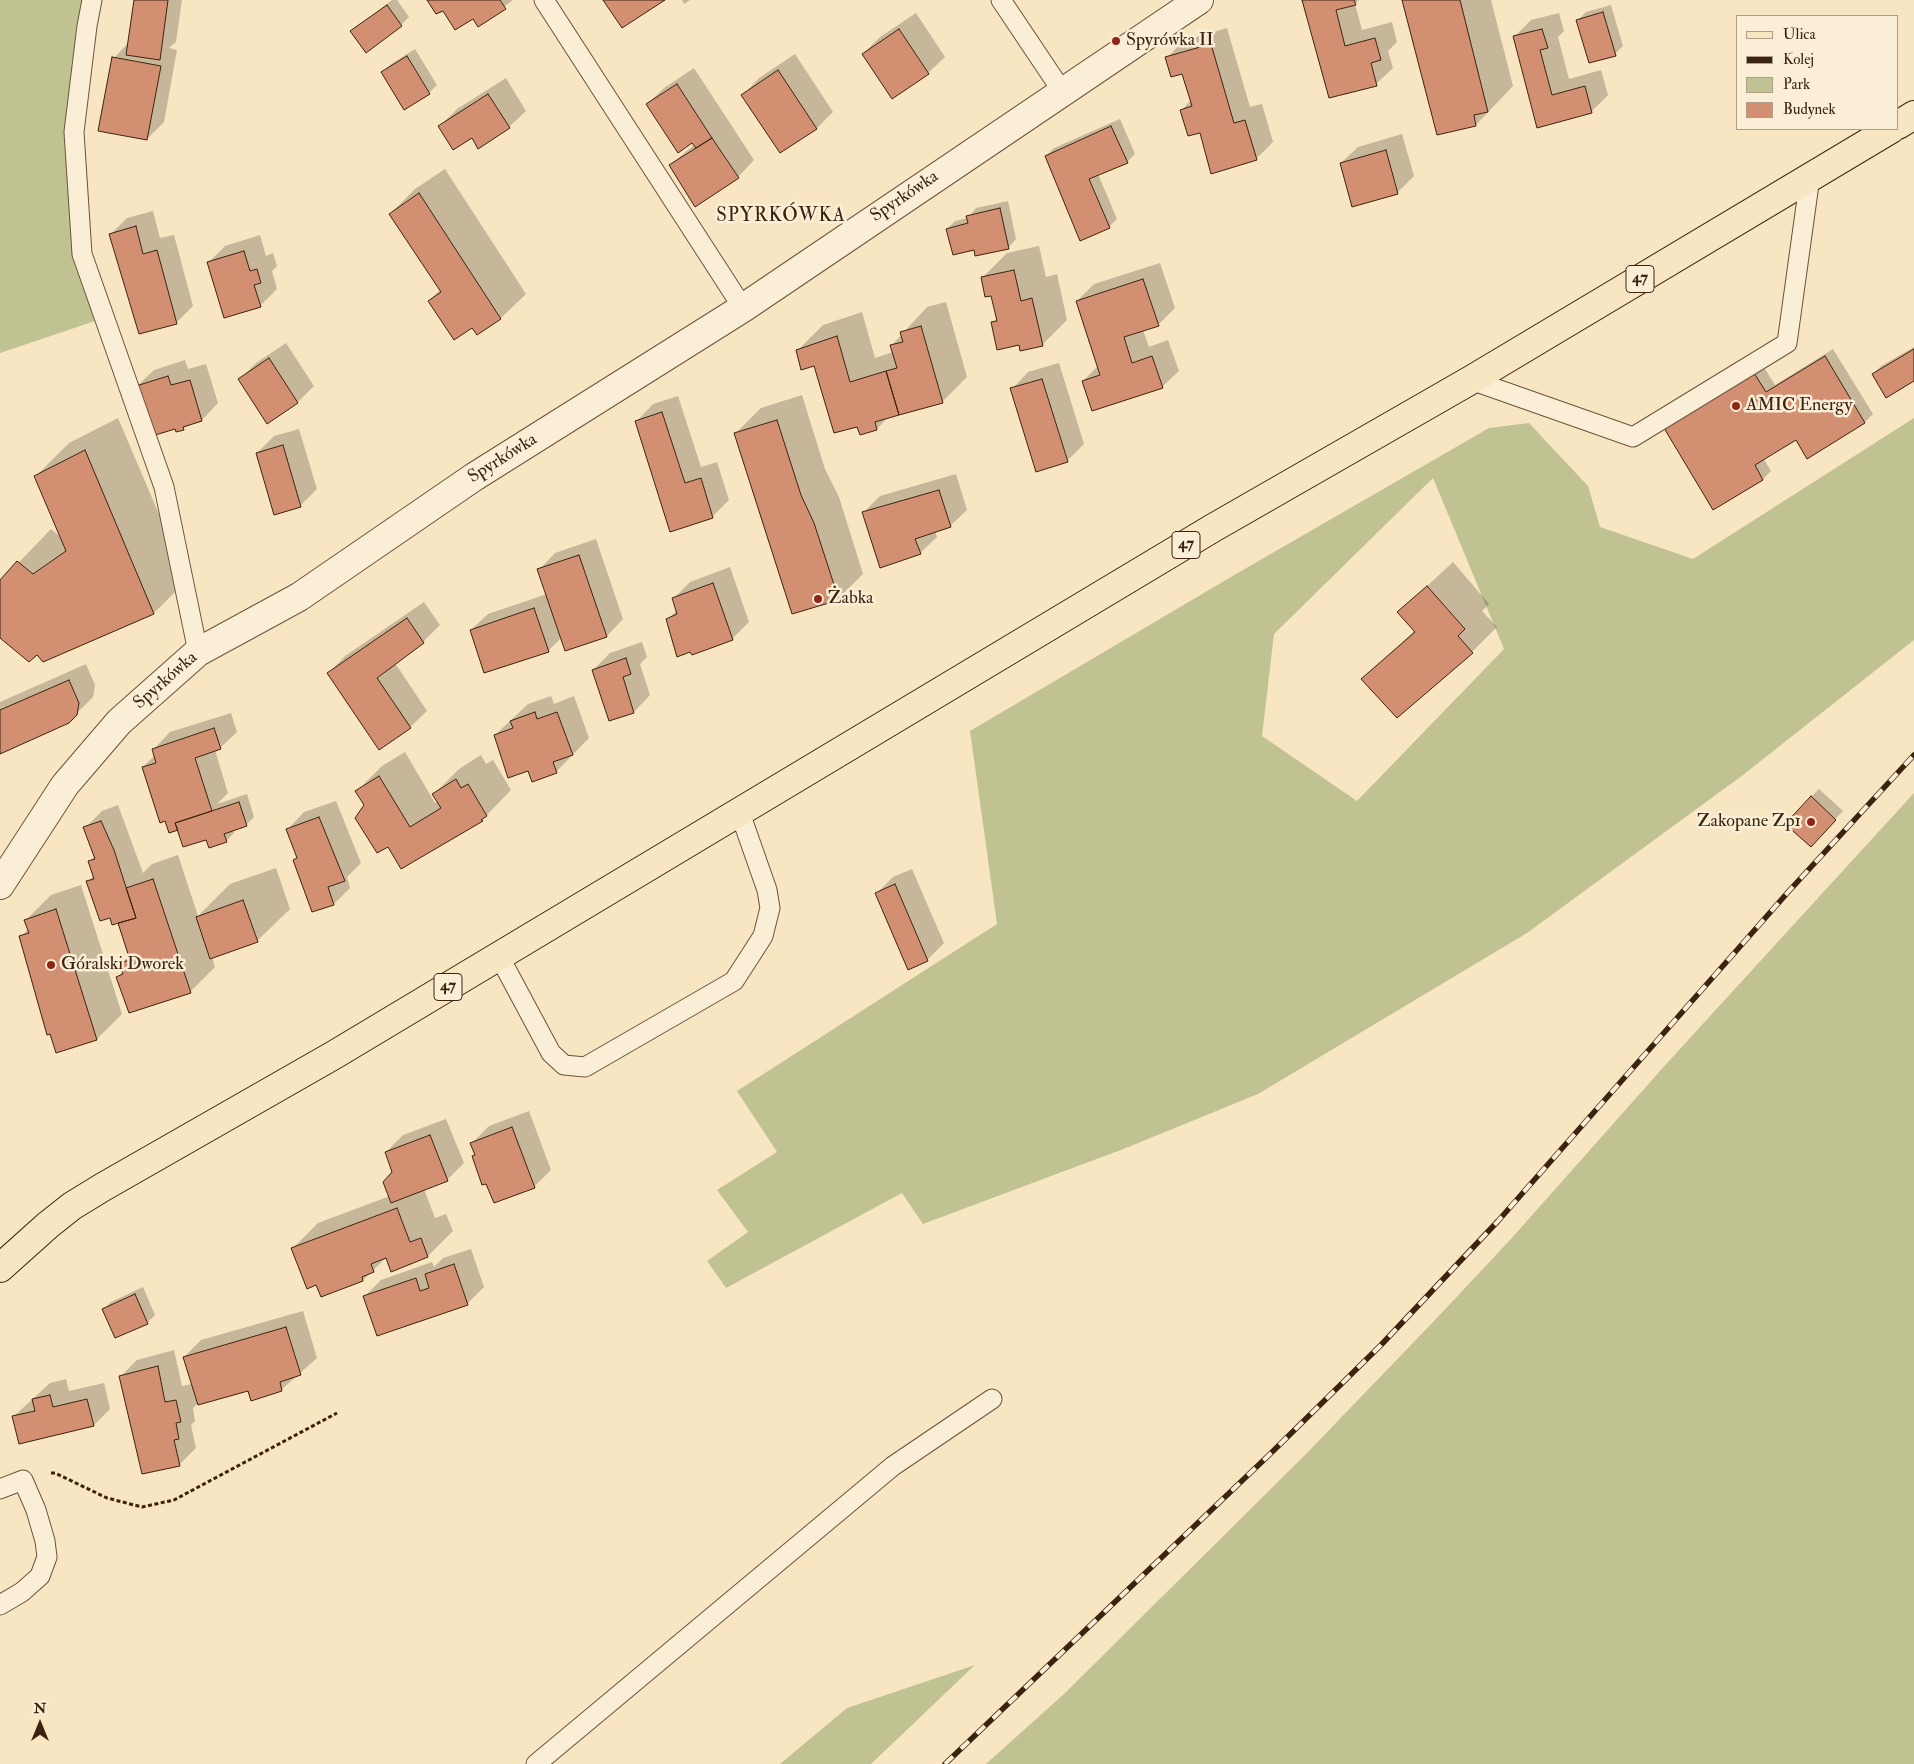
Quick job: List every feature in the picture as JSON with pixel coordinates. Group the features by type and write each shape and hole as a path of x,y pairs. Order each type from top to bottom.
{"main road":[{"path":"1899,124 1914,115"},
{"name":"47","path":"0,1268 48,1225 80,1201 500,956 1213,528 1471,380 1889,130"}],"street":[{"name":"Spyrkówka","path":"0,885 65,785 119,722 198,652 299,597 474,476 742,308 1200,0"}],"lane":[{"path":"92,0 74,132 82,254 164,487 198,652"},
{"path":"544,0 742,308"},
{"path":"1001,0 1062,91"},
{"path":"1471,380 1633,437 1787,343 1810,177"},
{"path":"500,956 551,1053 564,1065 585,1067 734,981 763,936 770,908 767,890 740,813"},
{"path":"536,1764 893,1466 992,1399"},
{"path":"0,1489 24,1480 46,1541 47,1557 40,1576 22,1592 0,1605"}],"path":[{"path":"24,1480 55,1472 107,1498 142,1507 181,1497 337,1413"}],"green space":[{"path":"0,0 85,0 71,75 71,235 98,320 0,353"},
{"path":"1914,418 1914,640 1743,775 1527,933 1258,1094 1126,1148 923,1224 902,1193 726,1288 707,1261 748,1232 717,1190 777,1152 737,1091 997,924 970,731 1489,428 1529,423 1588,486 1600,527 1693,559","holes":["1433,478 1504,649 1357,801 1262,736 1274,634"]},
{"path":"1914,793 1914,1764 986,1764 1064,1694 1305,1455 1435,1320 1510,1240 1668,1062"},
{"path":"975,1665 871,1764 780,1764 847,1708"}],"building":[{"path":"134,0 168,0 160,60 126,55"},
{"path":"427,0 500,0 506,9 478,27 473,19 455,30 443,11 436,14"},
{"path":"603,0 665,0 622,28"},
{"path":"1302,0 1354,0 1356,5 1336,10 1345,46 1375,38 1381,60 1371,63 1377,86 1329,98"},
{"path":"1402,0 1460,0 1488,112 1474,115 1476,126 1437,135"},
{"path":"387,5 402,26 366,53 350,31"},
{"path":"1603,12 1616,56 1589,63 1576,20"},
{"path":"899,29 929,74 892,99 862,54"},
{"path":"1542,29 1548,48 1540,50 1552,95 1585,86 1592,113 1537,128 1513,36"},
{"path":"1211,44 1234,123 1245,120 1257,160 1211,174 1200,133 1188,136 1180,110 1192,106 1182,74 1171,77 1165,57"},
{"path":"407,56 430,94 404,110 381,72"},
{"path":"112,57 161,66 147,140 98,131"},
{"path":"778,70 817,129 780,153 741,95"},
{"path":"677,84 712,138 696,148 692,143 678,153 646,104"},
{"path":"488,94 510,128 478,149 472,138 453,150 438,126"},
{"path":"1111,126 1128,163 1089,179 1110,228 1080,241 1045,156"},
{"path":"712,138 739,178 695,207 669,165"},
{"path":"1386,150 1398,194 1352,207 1340,163"},
{"path":"419,193 501,319 477,335 472,328 454,340 428,301 441,292 389,214"},
{"path":"1000,208 1009,249 975,256 974,250 953,255 946,229 968,223 966,216"},
{"path":"136,226 143,254 157,250 177,324 139,334 109,234"},
{"path":"244,251 250,271 257,269 261,283 254,285 261,307 224,318 207,262"},
{"path":"1014,270 1021,301 1032,298 1043,346 1020,351 1019,345 997,350 991,322 997,321 991,296 985,297 981,277"},
{"path":"1143,279 1159,326 1124,337 1132,363 1152,356 1163,388 1092,411 1082,381 1100,375 1076,301"},
{"path":"921,326 943,403 899,415 886,371 897,368 890,345 903,342 900,332"},
{"path":"837,336 850,382 886,371 899,415 875,422 877,430 860,435 857,427 834,433 814,366 801,370 796,350"},
{"path":"1914,349 1914,381 1886,398 1872,374"},
{"path":"1825,356 1865,423 1807,459 1796,440 1755,465 1763,480 1713,510 1664,428 1754,373 1766,392"},
{"path":"269,358 298,403 267,424 238,379"},
{"path":"168,376 171,385 190,380 202,421 183,427 184,430 176,432 175,429 152,436 136,386"},
{"path":"1042,379 1068,462 1036,472 1010,388"},
{"path":"662,412 685,483 701,478 713,518 670,532 635,421"},
{"path":"777,420 801,495 814,523 839,600 792,614 734,433"},
{"path":"283,445 301,507 274,515 256,453"},
{"path":"85,450 154,614 43,662 37,655 29,662 0,638 0,580 17,561 33,574 66,551 34,476"},
{"path":"939,490 951,527 915,539 921,554 880,568 862,512"},
{"path":"579,555 607,637 565,651 537,569"},
{"path":"713,583 733,640 692,655 690,652 677,657 666,619 677,614 672,598"},
{"path":"1427,586 1465,629 1458,636 1473,653 1397,718 1361,679 1415,632 1397,612"},
{"path":"534,608 549,652 484,673 470,630"},
{"path":"407,618 424,643 377,678 411,728 379,750 327,673"},
{"path":"626,658 631,674 623,677 634,713 609,721 592,670"},
{"path":"69,680 79,703 77,715 69,723 0,754 0,710"},
{"path":"535,712 537,719 557,712 573,755 553,762 557,773 532,782 528,771 508,778 494,735 513,728 510,721"},
{"path":"214,728 221,749 195,758 212,811 175,823 178,830 169,833 165,821 160,823 142,767 156,763 152,749"},
{"path":"379,776 410,827 441,808 432,794 456,779 461,788 468,784 487,816 481,820 483,821 401,869 388,847 377,853 355,818 364,805 355,791"},
{"name":"Zakopane Zp1","path":"1811,796 1836,820 1811,847 1785,824"},
{"path":"239,802 247,826 224,834 227,842 209,848 206,840 183,847 175,823"},
{"path":"319,817 345,881 328,887 334,905 312,912 293,860 297,858 286,829"},
{"path":"101,821 114,850 136,918 112,925 110,918 100,921 86,881 94,879 88,861 95,859 83,827"},
{"path":"153,879 191,993 129,1013 116,977 123,974 119,963 130,960 118,923 136,918 126,888"},
{"path":"895,884 928,961 908,970 875,893"},
{"path":"243,900 258,942 210,959 196,917"},
{"name":"Góralski Dworek","path":"56,909 97,1040 56,1053 50,1034 47,1035 19,936 29,933 24,920"},
{"path":"512,1127 535,1188 494,1203 486,1184 482,1185 472,1156 475,1155 470,1143"},
{"path":"430,1135 448,1181 391,1203 383,1182 392,1172 385,1152"},
{"path":"397,1208 410,1242 421,1238 428,1257 391,1272 386,1258 371,1264 374,1272 362,1277 363,1281 321,1297 316,1285 307,1289 291,1248"},
{"path":"454,1264 468,1305 377,1336 363,1296 416,1278 420,1291 429,1288 425,1274"},
{"path":"135,1294 148,1324 115,1338 102,1309"},
{"path":"286,1327 301,1375 280,1382 282,1391 251,1401 248,1391 198,1405 183,1357"},
{"path":"158,1366 165,1402 176,1400 181,1422 176,1423 179,1439 174,1440 180,1466 142,1474 119,1376"},
{"path":"50,1395 53,1407 87,1399 94,1426 19,1444 12,1416 35,1411 32,1399"}],"railway":[{"path":"945,1764 1268,1456 1381,1345 1498,1221 1789,891 1914,755"}],"place":[{"name":"Spyrówka II","path":"1116,41"},
{"name":"AMIC Energy","path":"1736,406"},
{"name":"Żabka","path":"818,599"},
{"name":"Zakopane Zp1","path":"1811,822"},
{"name":"Góralski Dworek","path":"51,965"}],"district":[{"name":"SPYRKÓWKA","path":"781,217"}]}
